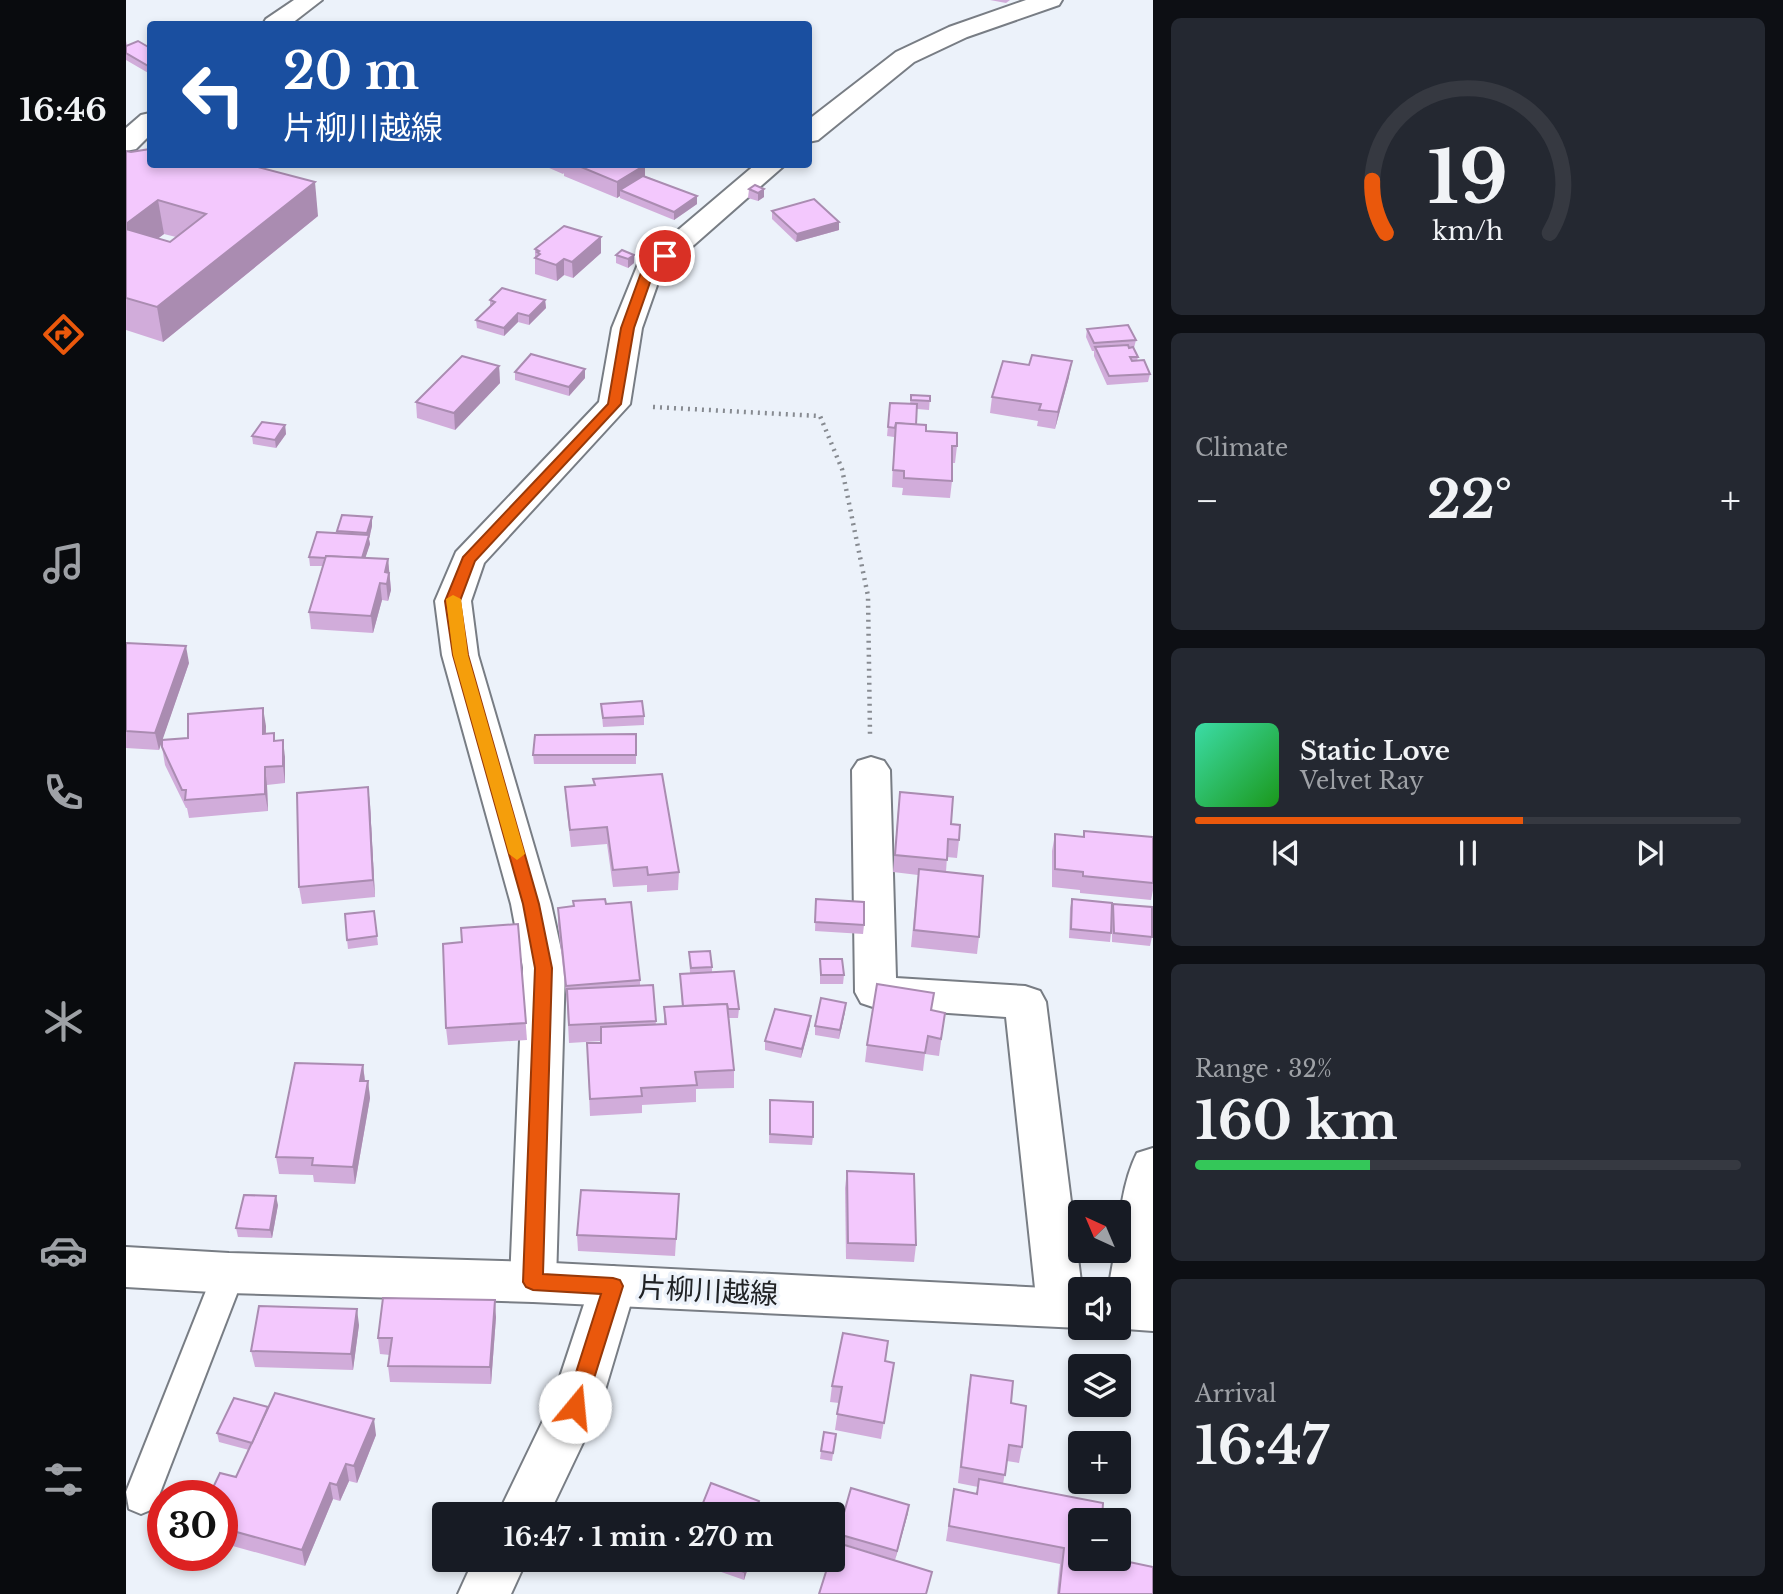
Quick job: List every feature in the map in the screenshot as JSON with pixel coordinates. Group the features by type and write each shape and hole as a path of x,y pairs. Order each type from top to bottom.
{"street":[{"path":"279,21 310,0"},
{"path":"812,131 905,57 958,32 1050,0"},
{"path":"126,143 147,124"},
{"path":"533,1282 544,968 531,904 460,655 453,601 468,560 614,404 627,328 648,270 768,168"},
{"path":"871,770 876,992 1026,1002 1068,1293"},
{"path":"1133,1310 1153,1166"},
{"name":"片柳川越線","path":"126,1267 229,1273 533,1282 1068,1307"},
{"path":"529,1502 575,1407 613,1286"},
{"path":"484,1594 494,1572"}],"lane":[{"path":"141,1498 229,1273"}],"path":[{"path":"614,404 820,416 842,469 868,596 871,770"}],"building":[{"path":"138,41 147,46 147,65 126,53 126,46"},
{"path":"147,149 147,168 261,168 315,182 157,307 126,298 126,229 170,242 206,214 158,200 126,224 126,151"},
{"path":"584,168 640,168 617,182"},
{"path":"643,176 697,196 674,212 620,190"},
{"path":"755,185 764,189 758,193 749,189"},
{"path":"814,199 839,222 797,234 772,211"},
{"path":"564,226 601,237 572,262 564,259 556,265 535,258 540,254 535,249"},
{"path":"622,250 634,255 628,259 616,255"},
{"path":"502,288 545,300 529,316 518,313 504,328 476,320 495,302 490,300"},
{"path":"1128,325 1136,340 1094,343 1087,329"},
{"path":"1128,345 1129,348 1133,347 1138,357 1130,357 1132,361 1144,360 1150,374 1109,376 1095,347"},
{"path":"531,354 585,369 569,387 515,372"},
{"path":"1032,355 1072,361 1058,412 1039,410 1041,404 992,397 1003,361 1029,365"},
{"path":"462,356 499,366 454,413 416,402"},
{"path":"911,395 930,396 930,401 911,400"},
{"path":"890,403 917,404 916,425 896,423 895,428 888,427"},
{"path":"262,422 285,425 275,440 252,436"},
{"path":"896,423 926,425 926,431 957,433 957,446 952,446 952,481 904,478 904,471 893,470"},
{"path":"342,515 372,517 367,533 337,531"},
{"path":"317,532 369,535 362,558 309,557"},
{"path":"326,556 388,559 385,572 389,573 387,584 380,583 371,616 309,612"},
{"path":"126,643 186,646 155,733 126,731"},
{"path":"642,701 644,716 603,718 601,704"},
{"path":"263,708 263,734 274,733 274,741 283,740 283,766 265,767 265,794 185,800 186,790 182,790 162,747 162,740 188,738 188,714"},
{"path":"636,734 636,755 533,755 535,735"},
{"path":"662,774 679,872 648,875 647,867 613,870 607,827 570,830 565,787 595,785 593,779"},
{"path":"368,787 373,880 299,887 297,793"},
{"path":"900,792 953,797 951,824 960,825 959,840 948,839 947,860 895,855"},
{"path":"1084,831 1153,837 1153,883 1083,876 1083,872 1055,869 1055,834 1084,837"},
{"path":"919,869 983,876 979,937 914,930"},
{"path":"605,899 606,904 631,902 640,980 566,986 558,908 574,906 573,901"},
{"path":"816,899 864,902 864,925 815,922"},
{"path":"1072,899 1112,903 1111,933 1071,929"},
{"path":"1113,904 1152,907 1152,937 1114,933"},
{"path":"374,911 377,936 347,940 345,914"},
{"path":"518,924 526,1023 446,1028 443,944 462,942 461,928"},
{"path":"710,951 712,967 691,968 689,952"},
{"path":"820,959 842,959 844,975 821,975"},
{"path":"734,971 739,1009 728,1009 727,1004 683,1006 680,974"},
{"path":"877,984 934,993 931,1010 945,1013 941,1039 928,1036 925,1053 867,1045"},
{"path":"653,985 656,1021 569,1025 567,989"},
{"path":"821,998 846,1003 840,1030 815,1026"},
{"path":"727,1004 734,1070 695,1072 697,1085 641,1088 642,1096 590,1099 587,1043 601,1043 601,1027 666,1024 664,1007"},
{"path":"775,1009 811,1016 802,1049 765,1041"},
{"path":"295,1063 363,1065 360,1081 368,1081 353,1167 312,1165 313,1158 276,1157"},
{"path":"770,1100 813,1102 813,1137 770,1134"},
{"path":"847,1171 914,1174 916,1245 848,1243"},
{"path":"581,1190 679,1194 676,1239 577,1235"},
{"path":"244,1195 276,1196 270,1230 236,1228"},
{"path":"383,1298 495,1300 490,1367 388,1366 392,1338 378,1338"},
{"path":"259,1306 357,1309 351,1354 251,1351"},
{"path":"843,1333 888,1341 885,1361 894,1363 884,1423 837,1414 842,1387 832,1386"},
{"path":"971,1375 1013,1381 1011,1403 1026,1406 1022,1447 1009,1445 1005,1475 961,1467"},
{"path":"275,1393 374,1419 354,1466 346,1464 337,1485 330,1483 302,1550 238,1532 238,1480 217,1480 220,1473 236,1477"},
{"path":"234,1398 268,1407 252,1443 217,1433"},
{"path":"824,1432 836,1434 833,1453 821,1451"},
{"path":"979,1479 1103,1503 1103,1508 1068,1508 1068,1571 1131,1571 1131,1562 1153,1567 1153,1594 1059,1594 1064,1548 949,1526 954,1489 977,1494"},
{"path":"711,1483 759,1501 759,1502 703,1502"},
{"path":"851,1488 909,1505 897,1551 845,1536 845,1509"},
{"path":"845,1545 932,1572 926,1594 819,1594 826,1572 845,1572"}],"slow traffic":[{"path":"453,599 460,655 517,854"}],"route":[{"path":"575,1407 613,1286 533,1282 544,968 531,904 460,655 453,601 468,560 614,404 627,328 648,270 665,256"}]}
